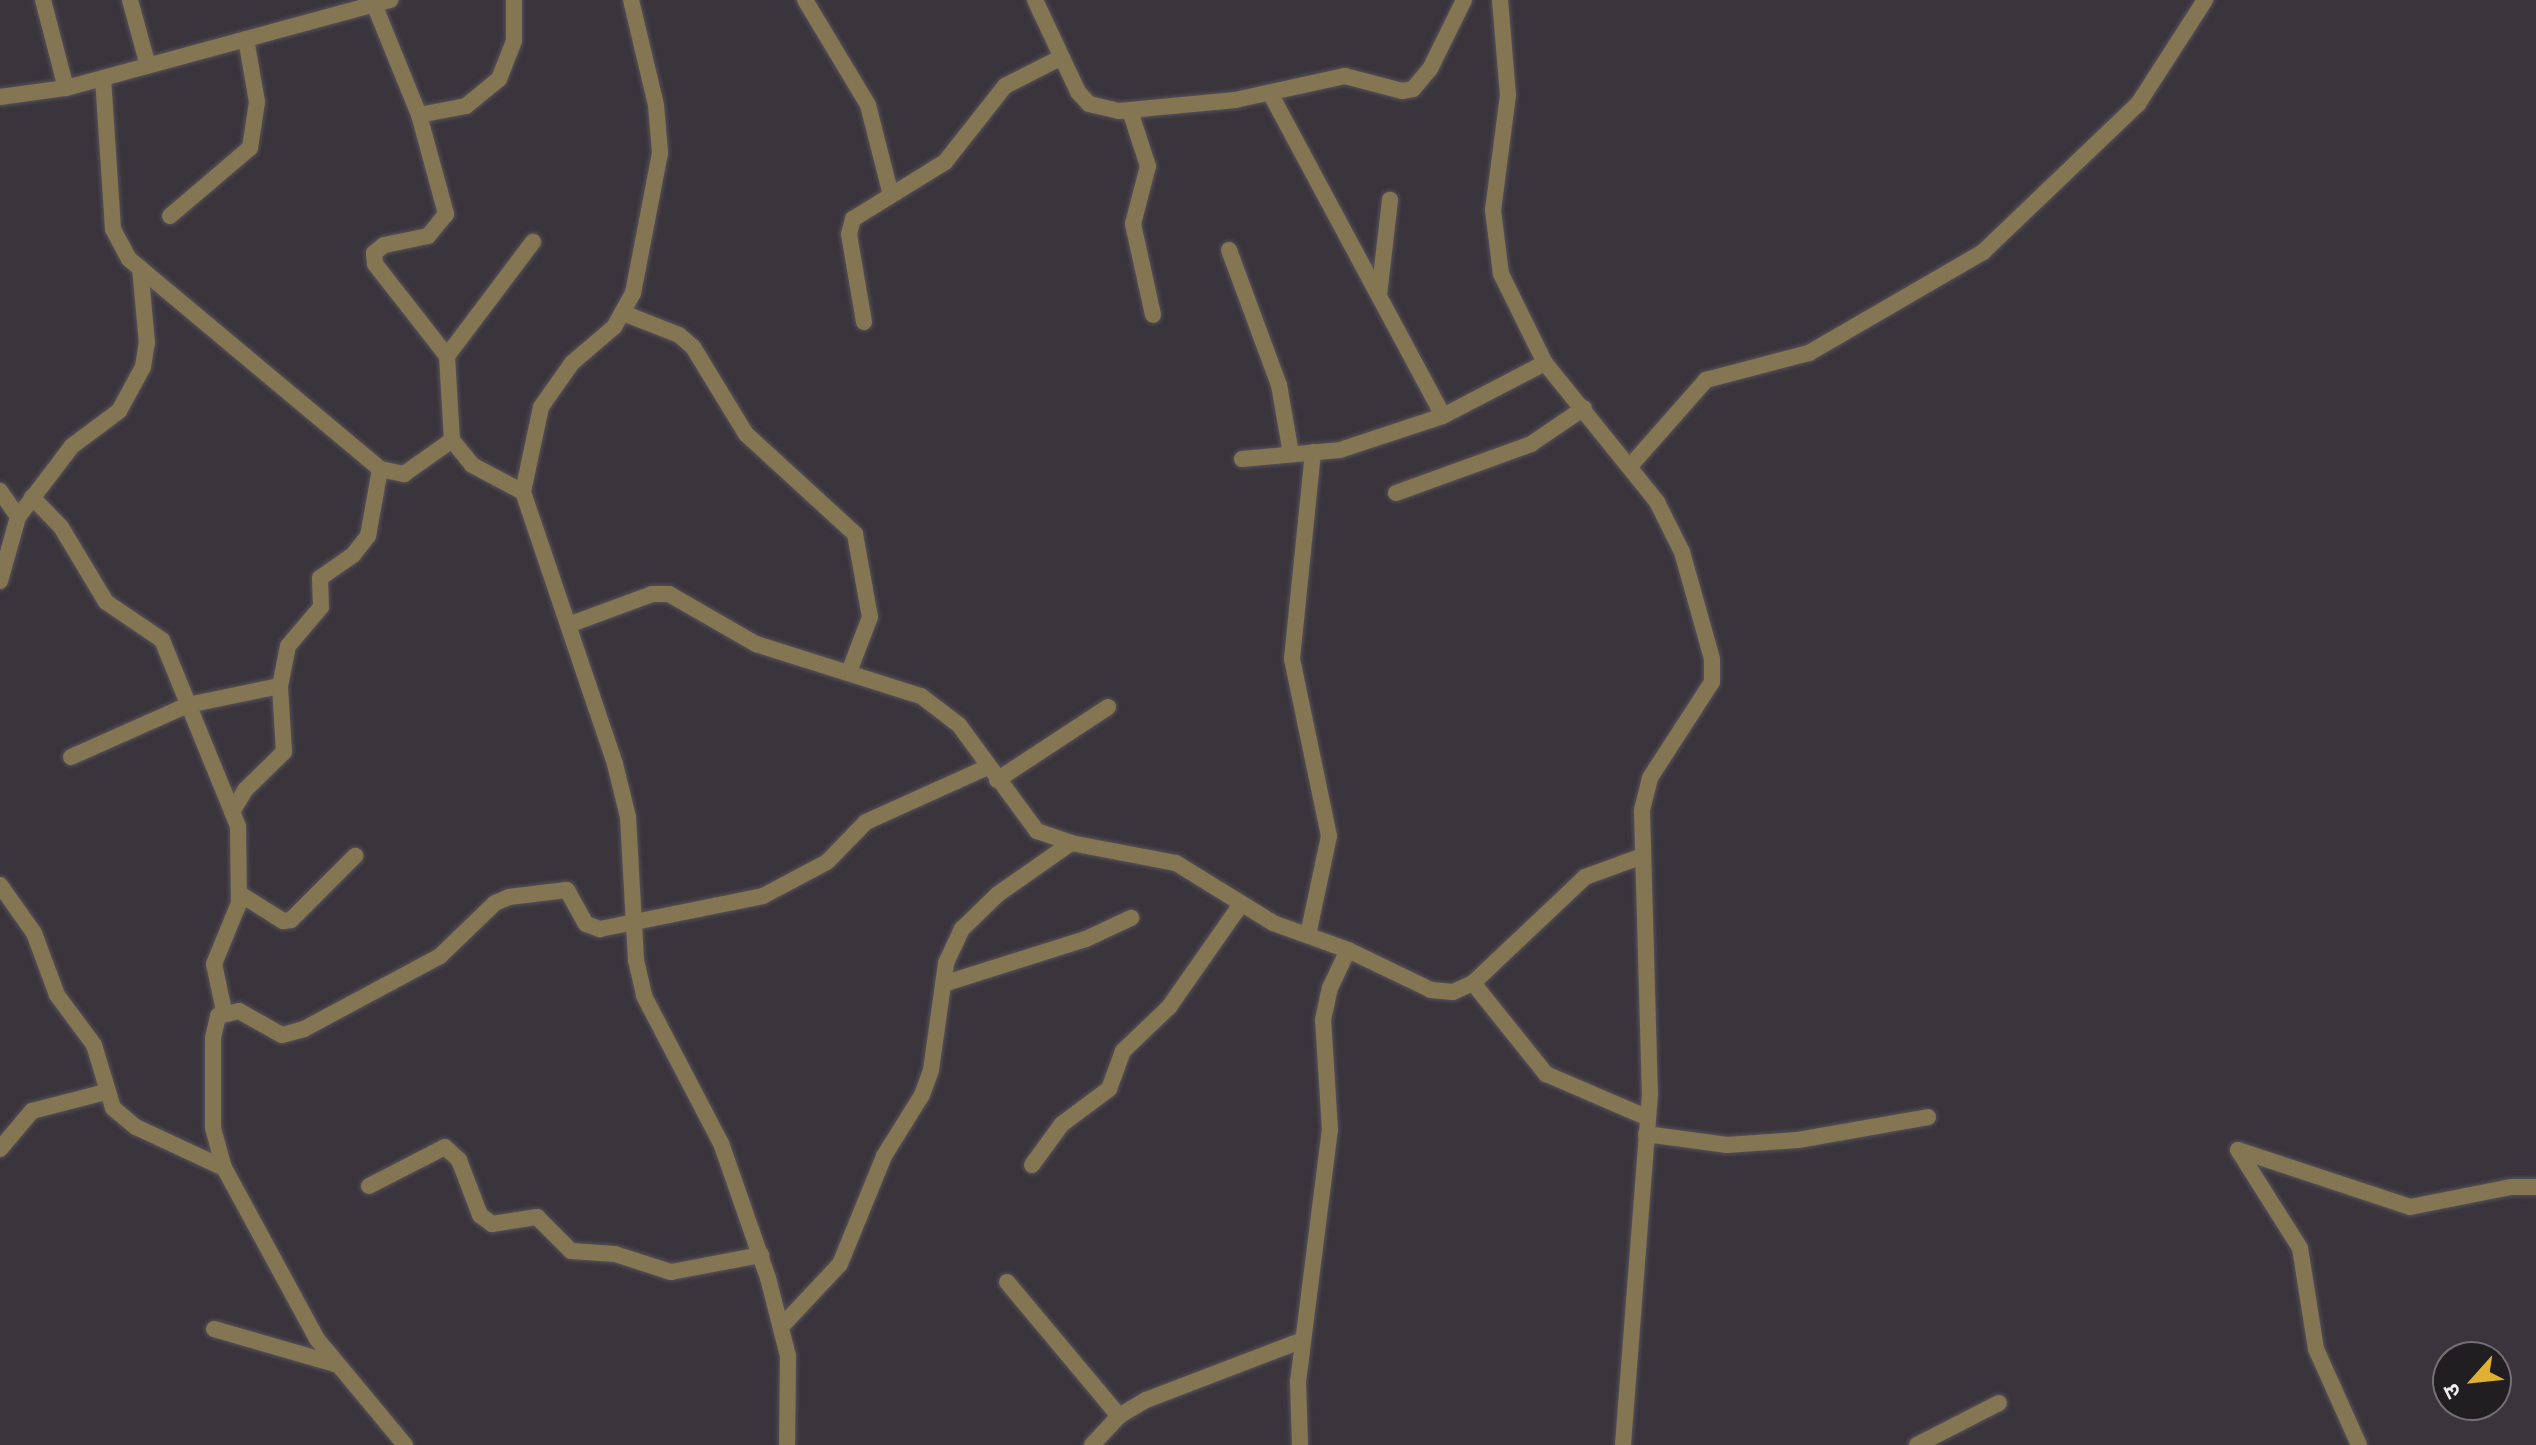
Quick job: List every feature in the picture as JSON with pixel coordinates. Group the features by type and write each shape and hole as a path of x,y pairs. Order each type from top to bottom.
{"street":[{"path":"43,0 66,88"},
{"path":"130,0 148,66"},
{"path":"419,115 466,106 499,79 514,41 514,0"},
{"path":"631,0 656,105 660,153 633,293 623,313 572,363 541,407 523,492 571,624 628,817 636,960 651,1017 721,1143 761,1255 781,1327 791,1415 787,1445"},
{"path":"805,0 868,105 891,195"},
{"path":"1035,0 1060,58 1089,104 1130,111 1270,93 1345,76 1402,91 1413,89 1430,69 1464,0"},
{"path":"1500,0 1508,95 1493,241 1501,274 1545,363 1632,464 1682,552 1712,659 1712,682 1701,705 1650,778 1642,811 1640,857 1648,975 1647,1126 1623,1445"},
{"path":"1632,464 1706,380 1809,353 1983,252 2138,104 2205,0"},
{"path":"0,96 66,88 382,2 419,115 446,214 441,227 428,236 384,245 374,253 375,264 447,356 452,440 472,465 523,492"},
{"path":"170,216 250,148 257,102 246,39"},
{"path":"864,322 849,234 853,219 945,162 1005,86 1060,58"},
{"path":"103,78 113,229 119,247 380,469 404,474 452,440"},
{"path":"1270,93 1443,416"},
{"path":"1130,111 1148,166 1133,224 1153,315"},
{"path":"1379,295 1390,200"},
{"path":"447,356 533,242"},
{"path":"1229,250 1279,385 1291,454"},
{"path":"0,581 18,517 72,446 119,411 143,367 147,343 140,268"},
{"path":"623,313 679,335 693,347 746,434 855,534 870,617 849,672"},
{"path":"1242,459 1340,450 1443,416 1545,363"},
{"path":"1396,493 1531,444 1584,408"},
{"path":"1308,935 1329,836 1292,659 1313,452"},
{"path":"232,812 245,790 284,752 280,686 291,639 321,607 320,578 353,555 368,536 380,469"},
{"path":"0,491 18,517"},
{"path":"32,497 61,527 106,602 162,640 232,812 240,837 240,894 214,964 224,1011 213,1038 213,1128 224,1168 296,1304 335,1364 405,1445"},
{"path":"571,624 652,594 669,594 686,600 739,637 849,672 943,708 1037,831 1071,843 1176,863 1241,904 1431,990 1453,992 1473,983 1585,877 1640,857"},
{"path":"71,757 188,705 280,686"},
{"path":"224,1011 248,1014 282,1035 304,1029 440,956 495,903 509,897 561,888 573,896 591,929 634,923 785,889 827,862 866,822 993,773 1108,707"},
{"path":"781,1327 840,1264 884,1156 922,1095 931,1070 943,984 953,944 973,915 1071,843"},
{"path":"240,894 283,921 291,920 355,856"},
{"path":"0,885 34,933 57,995 94,1045 106,1092 125,1120 224,1168"},
{"path":"1032,1165 1062,1124 1109,1089 1123,1051 1169,1007 1241,904"},
{"path":"943,984 1086,939 1131,918"},
{"path":"1300,1445 1303,1340 1330,1130 1325,1002 1348,950"},
{"path":"1473,983 1546,1074 1647,1126 1727,1145 1798,1140 1928,1117"},
{"path":"0,1149 32,1111 106,1092"},
{"path":"369,1186 445,1147 459,1160 480,1215 492,1224 530,1215 545,1222 571,1251 615,1254 671,1272 761,1255"},
{"path":"2359,1445 2316,1349 2300,1248 2238,1150 2410,1207 2511,1187 2536,1187"},
{"path":"1007,1282 1119,1416"},
{"path":"214,1329 335,1364"},
{"path":"1092,1445 1119,1416 1184,1384 1303,1340"},
{"path":"1917,1445 1999,1403"}]}
